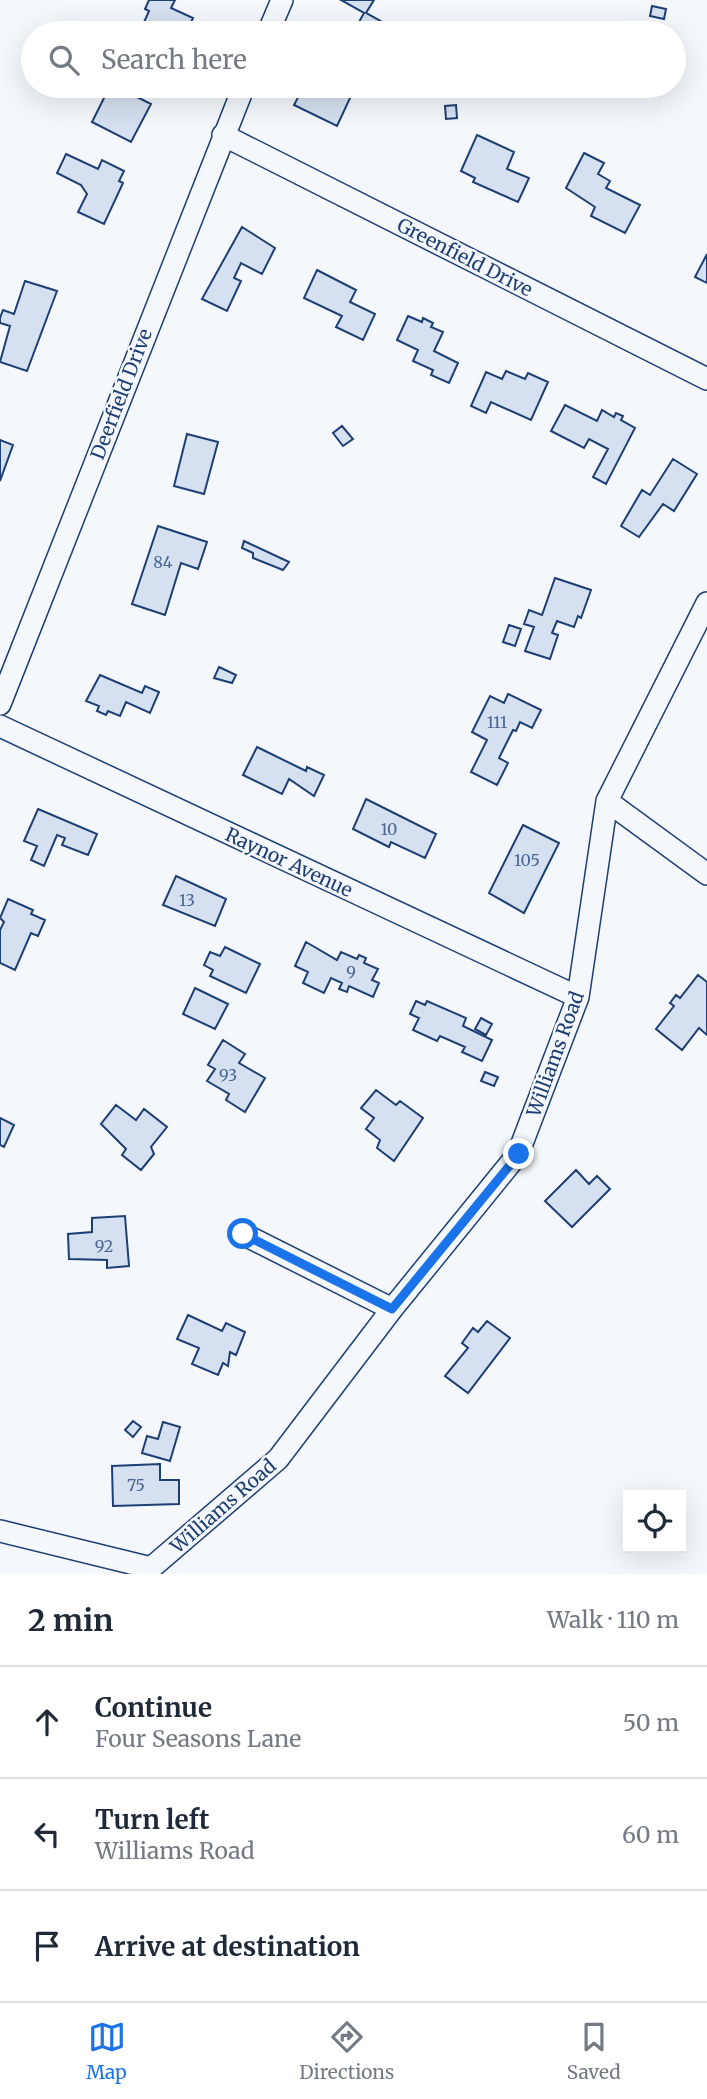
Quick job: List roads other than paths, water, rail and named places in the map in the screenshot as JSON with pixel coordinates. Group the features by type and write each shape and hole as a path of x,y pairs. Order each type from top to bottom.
{"street":[{"path":"273,21 282,0"},
{"name":"Deerfield Drive","path":"0,704 239,98"},
{"name":"Greenfield Drive","path":"223,135 707,379"},
{"name":"Williams Road","path":"0,1531 152,1571 278,1459 392,1309 519,1154 578,997 607,801 707,603"},
{"name":"Raynor Avenue","path":"0,726 578,997"},
{"path":"607,801 707,874"},
{"path":"243,1234 392,1309"}]}
